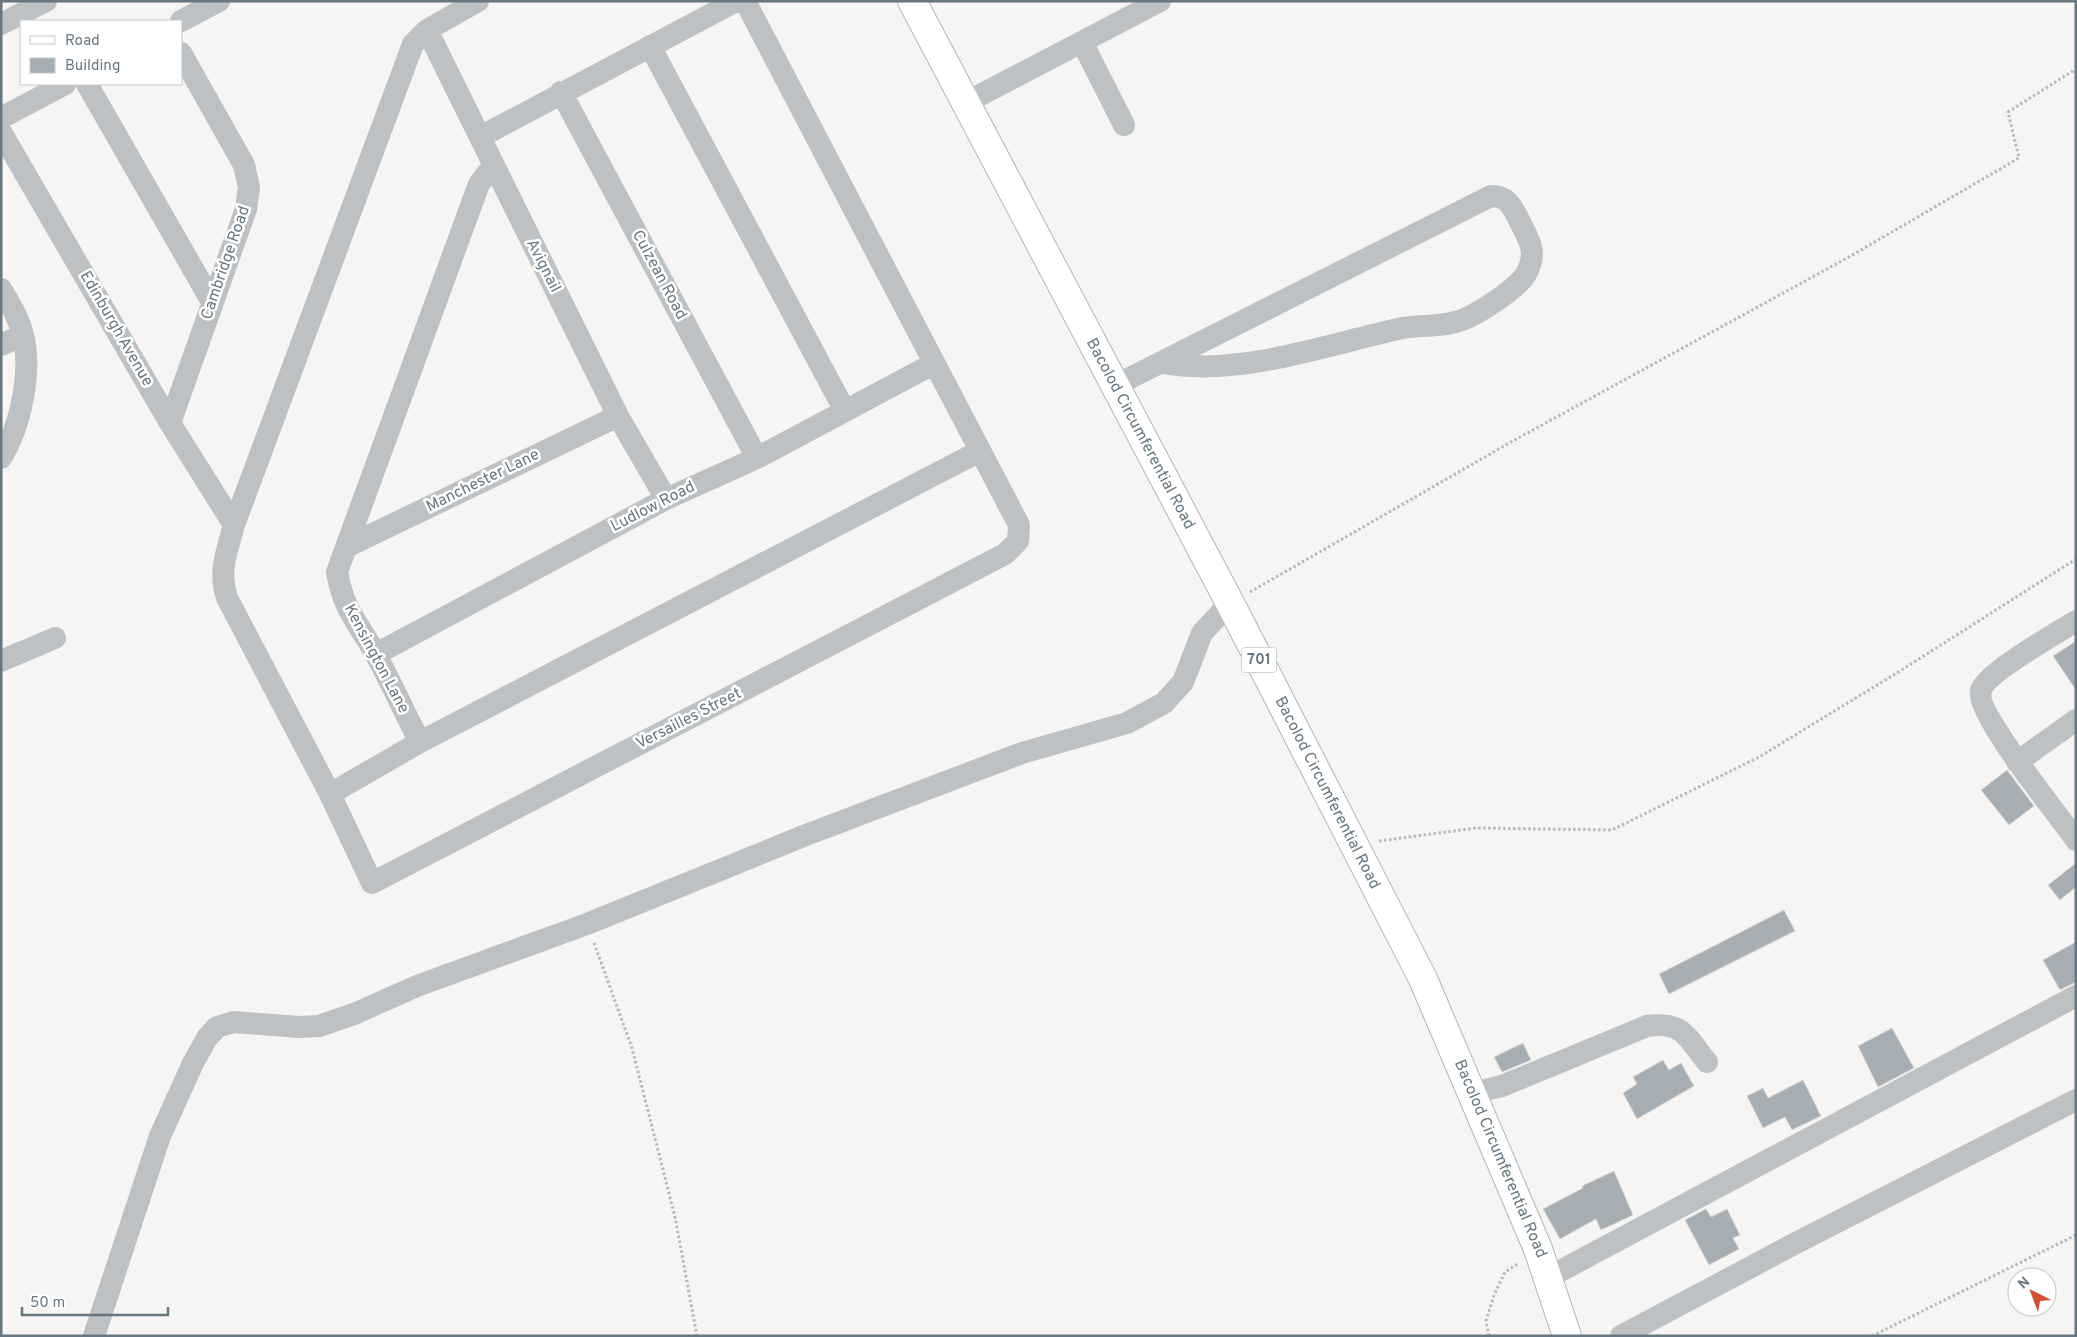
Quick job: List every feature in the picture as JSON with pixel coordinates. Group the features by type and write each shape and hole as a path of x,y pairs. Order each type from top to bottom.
{"main road":[{"name":"Bacolod Circumferential Road","path":"912,1 1230,603 1423,979 1538,1249 1549,1277 1567,1336"}],"street":[{"path":"1,24 46,1"},
{"path":"182,21 220,1"},
{"path":"478,1 427,30 413,44 234,525 224,563 222,583 227,598 330,794 420,742 980,451 745,1"},
{"path":"480,136 736,1"},
{"path":"965,103 1160,1"},
{"name":"Avignail","path":"427,30 618,416 666,498"},
{"path":"1082,42 1124,125"},
{"path":"650,46 845,412"},
{"name":"Cambridge Road","path":"170,423 246,209 249,187 244,165 182,56"},
{"path":"1,118 63,85"},
{"path":"88,85 212,302"},
{"name":"Culzean Road","path":"561,92 757,458"},
{"name":"Edinburgh Avenue","path":"1,132 170,423 234,525"},
{"name":"Kensington Lane","path":"420,742 376,654 351,617 341,595 337,572 472,202 479,184 493,166"},
{"path":"1114,386 1491,196 1501,196 1510,202 1533,248 1531,261 1525,276 1485,308 1462,320 1447,324 1404,327 1290,356 1201,367 1163,362"},
{"path":"1,290 14,312 23,335 26,376 22,405 7,449 1,458"},
{"path":"1,345 23,335"},
{"name":"Ludlow Road","path":"376,654 666,498 757,458 933,364"},
{"name":"Manchester Lane","path":"348,546 618,416"},
{"name":"Versailles Street","path":"330,794 372,883 1005,554 1018,541 1019,525 980,451"},
{"path":"94,1336 160,1136 193,1063 207,1038 217,1027 234,1022 299,1027 319,1026 354,1014 417,986 587,924 806,835 1022,753 1126,723 1164,703 1183,682 1202,633 1230,603"},
{"path":"2072,825 2017,762 1982,702 1981,690 1991,676 2076,621"},
{"path":"1,661 55,638"},
{"path":"2017,762 2076,720"},
{"path":"1549,1277 2076,996"},
{"path":"1473,1093 1502,1086 1647,1026 1663,1024 1678,1027 1707,1062"},
{"path":"1621,1336 1796,1243 2076,1100"}],"path":[{"path":"1230,603 1511,442 1849,258 2018,158 2008,112 2076,69"},
{"path":"1353,844 1476,828 1612,830 1759,757 1900,672 2076,558"},
{"path":"587,924 634,1058 675,1217 697,1336"},
{"path":"1872,1336 2076,1235"},
{"path":"1489,1336 1486,1321 1494,1295 1505,1272 1538,1249"}],"building":[{"path":"2076,641 2076,690 2053,656"},
{"path":"2007,770 2034,806 2009,825 1981,790"},
{"path":"2076,863 2076,887 2060,900 2048,885"},
{"path":"1784,910 1795,931 1669,994 1659,974"},
{"path":"2076,942 2076,982 2060,990 2043,960"},
{"path":"1892,1028 1914,1068 1878,1087 1858,1046"},
{"path":"1523,1043 1531,1060 1502,1072 1494,1057"},
{"path":"1663,1060 1669,1070 1681,1063 1694,1086 1637,1119 1623,1093 1637,1084 1633,1077"},
{"path":"1803,1080 1821,1116 1792,1130 1785,1117 1763,1128 1747,1096 1763,1088 1768,1098"},
{"path":"1614,1171 1633,1215 1601,1230 1596,1219 1560,1239 1543,1209 1583,1188 1582,1186"},
{"path":"1706,1209 1711,1217 1727,1209 1740,1235 1733,1238 1739,1249 1709,1265 1685,1220"}]}
